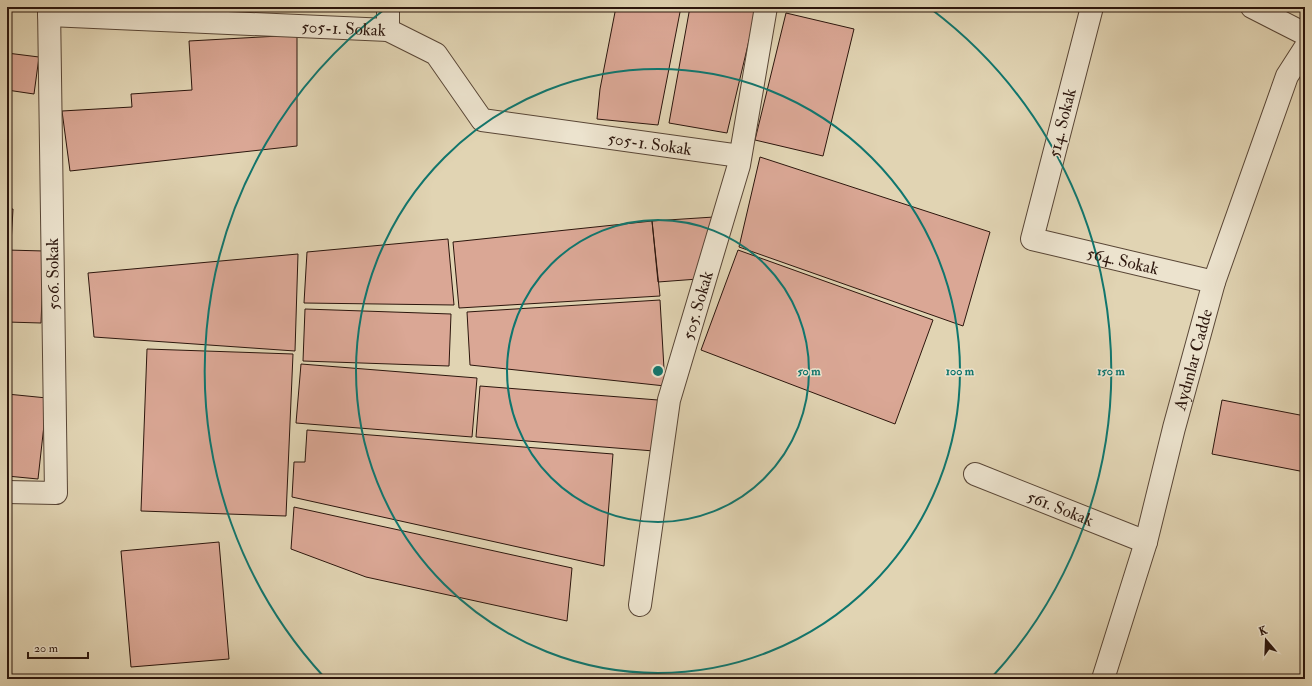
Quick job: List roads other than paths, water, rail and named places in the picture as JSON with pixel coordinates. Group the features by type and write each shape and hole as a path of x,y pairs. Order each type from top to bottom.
{"street":[{"path":"388,7 388,30"},
{"name":"505. Sokak","path":"640,605 669,400 740,156 766,7"},
{"name":"514. Sokak","path":"1032,239 1092,7"},
{"path":"1252,7 1305,34"},
{"name":"505-1. Sokak","path":"49,11 388,30 436,54 482,120 740,156"},
{"name":"506. Sokak","path":"7,492 56,493 49,11"},
{"name":"Aydınlar Cadde","path":"1103,679 1146,542 1174,428 1214,282 1287,76 1305,48"},
{"name":"564. Sokak","path":"1032,239 1214,282"},
{"name":"561. Sokak","path":"974,474 1146,542"}]}
